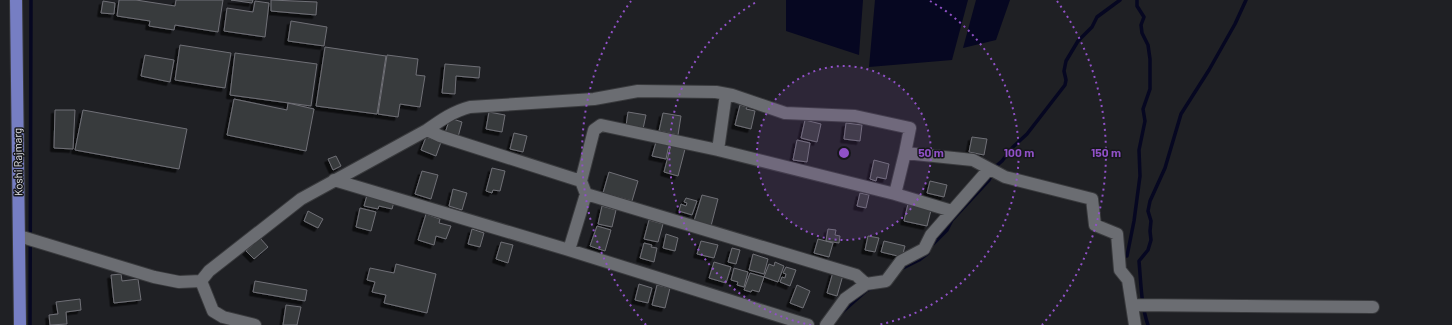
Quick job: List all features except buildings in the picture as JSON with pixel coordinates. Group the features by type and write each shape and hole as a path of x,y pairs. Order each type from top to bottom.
{"main road":[{"name":"Koshi Rajmarg","path":"16,0 20,325"}],"street":[{"path":"19,236 154,277 179,282 201,281 209,271 301,198 427,130 444,118 460,110 470,107 594,100 638,91 716,92 785,113 854,116 910,128 895,194"},
{"path":"718,150 726,94"},
{"path":"569,250 586,194 581,182 594,130 601,125 718,150 895,194 952,211"},
{"path":"427,130 440,136 581,182"},
{"path":"905,153 973,160 1005,177 1092,199 1095,225 1117,234 1120,270 1128,280 1140,305 1135,325"},
{"path":"826,325 845,299 866,284 886,281 901,261 924,249 931,235 989,169"},
{"path":"334,180 569,250 808,325"},
{"path":"586,194 856,275 866,284"},
{"path":"201,281 214,311 223,317 255,325"},
{"path":"1140,305 1373,307"}],"water":[{"path":"786,0 863,0 859,55 786,31"},
{"path":"875,0 968,0 952,60 869,67"},
{"path":"976,0 1010,0 996,40 963,48"}],"waterway":[{"path":"30,325 31,0"},
{"path":"932,245 947,230 952,220 989,180 995,167 1027,134 1065,85 1066,80 1064,71 1066,61 1078,41 1092,27 1097,17 1120,0"},
{"path":"1127,256 1134,221 1140,176 1139,150 1145,121 1143,109 1150,89 1150,59 1148,45 1142,33 1141,25 1144,17 1137,6 1137,0"},
{"path":"1148,325 1143,302 1139,261 1148,250 1151,240 1151,221 1148,211 1150,201 1165,168 1181,114 1209,70 1235,24 1246,0"},
{"path":"901,269 919,260 928,253"},
{"path":"840,314 867,290 873,288"}]}
